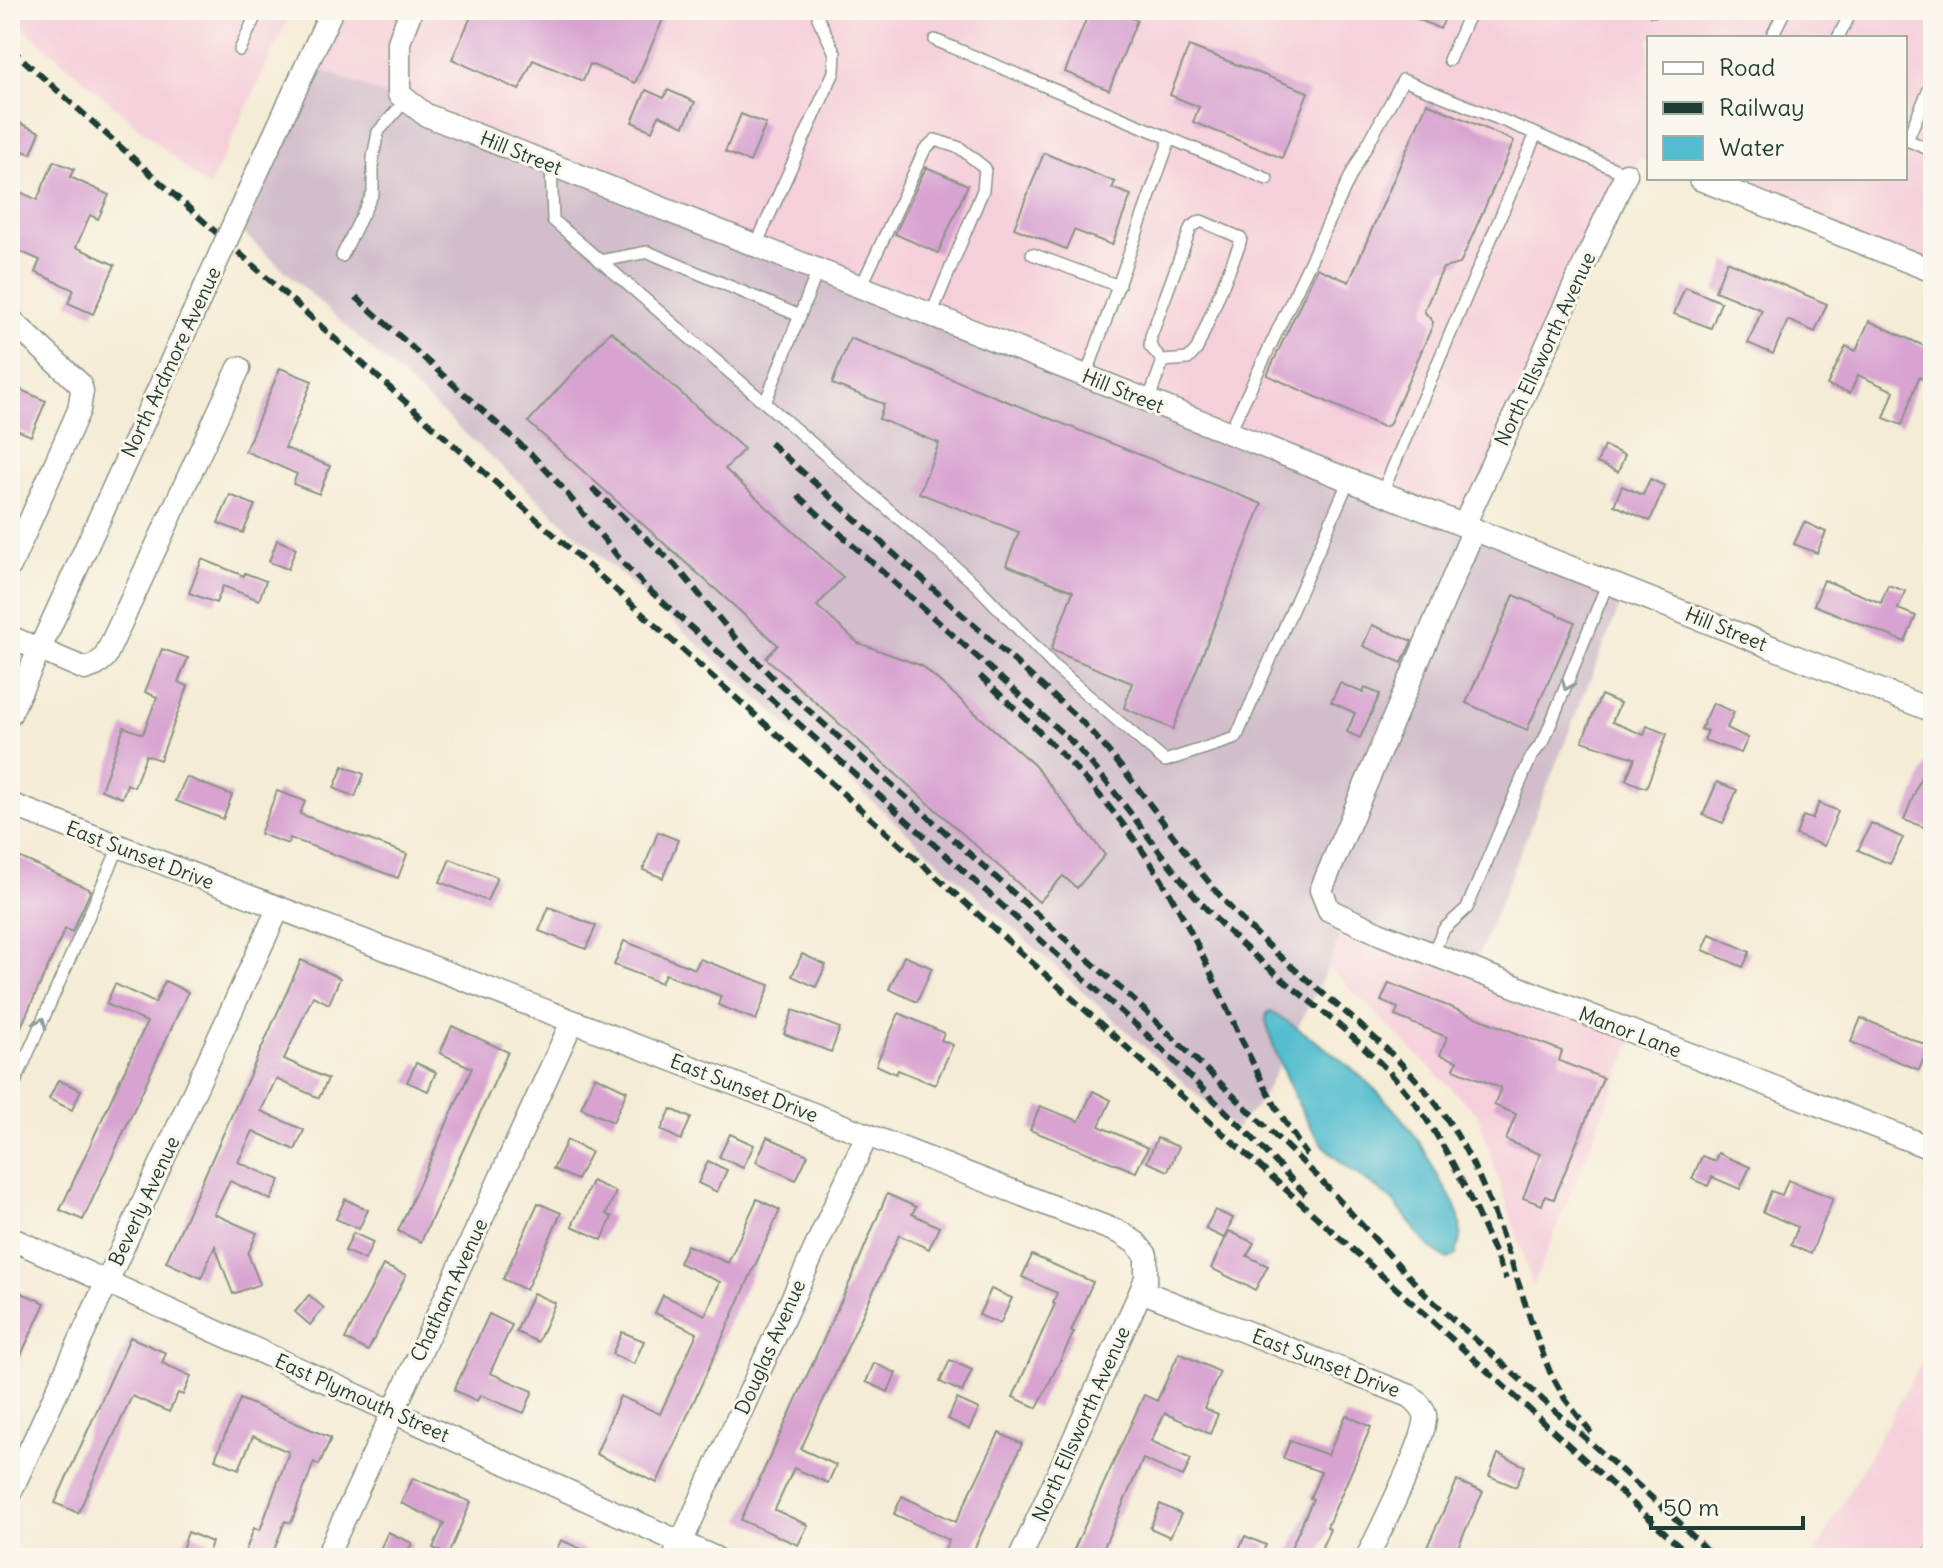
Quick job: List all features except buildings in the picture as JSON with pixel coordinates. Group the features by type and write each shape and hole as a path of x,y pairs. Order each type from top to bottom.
{"street":[{"name":"North Ardmore Avenue","path":"11,709 332,10"},
{"path":"406,100 399,94 398,53 411,10"},
{"name":"Hill Street","path":"406,100 426,115 1933,711"},
{"name":"North Ellsworth Avenue","path":"1329,910 1321,890 1469,527 1626,174"},
{"path":"1703,180 1933,271"},
{"path":"10,319 74,377 82,391 79,410 10,566"},
{"path":"10,637 85,669 105,657 239,368"},
{"name":"East Sunset Drive","path":"10,804 1121,1233 1136,1243 1146,1255 1146,1278 1141,1291 1410,1396 1420,1404 1425,1415 1421,1437 1367,1558"},
{"name":"Beverly Avenue","path":"10,1493 278,909"},
{"name":"Manor Lane","path":"1329,910 1432,954 1933,1149"},
{"name":"Chatham Avenue","path":"326,1558 572,1022"},
{"name":"Douglas Avenue","path":"678,1550 867,1135"},
{"name":"East Plymouth Street","path":"10,1238 393,1412 678,1550 715,1558"},
{"name":"North Ellsworth Avenue","path":"1020,1558 1141,1291"}],"lane":[{"path":"240,50 258,10"},
{"path":"756,245 834,72 835,53 818,18 820,10"},
{"path":"1449,60 1471,10"},
{"path":"1772,36 1785,10"},
{"path":"1839,36 1852,10"},
{"path":"935,40 1267,179"},
{"path":"1229,433 1353,171 1403,80 1626,174"},
{"path":"1933,80 1907,140 1933,151"},
{"path":"342,256 373,193 373,158 378,132 406,100"},
{"path":"1382,493 1536,134"},
{"path":"1086,376 1170,139"},
{"path":"861,287 925,149 935,140 960,148 985,168 983,190 931,315"},
{"path":"551,165 553,220 975,584 1056,668 1165,761 1236,738 1349,480"},
{"path":"1201,221 1235,234 1241,238 1239,246 1197,349 1188,359 1163,361 1150,346 1151,336 1191,227 1201,221"},
{"path":"600,261 648,252 800,316"},
{"path":"1032,254 1119,286"},
{"path":"765,403 818,270"},
{"path":"1148,401 1163,361"},
{"path":"1432,954 1444,929 1467,908 1531,757 1544,740 1608,582"},
{"path":"10,1094 119,847"},
{"path":"1924,1558 1933,1549"}],"shaded area":[{"path":"10,10 292,10 209,188 10,16"},
{"path":"344,10 1933,10 1933,277 1695,180 1907,180 1907,36 1647,36 1647,160 1640,158 1457,530 317,68"},
{"path":"317,68 1624,596 1471,974 1345,923 1328,967 1261,1101 1235,1129 243,233"},
{"path":"1345,923 1633,1040 1533,1286 1478,1115 1328,967"},
{"path":"1921,1363 1933,1368 1933,1558 1812,1558"}],"water":[{"path":"1271,1011 1352,1069 1405,1122 1458,1213 1461,1232 1456,1255 1448,1259 1432,1249 1390,1199 1339,1160 1321,1142 1301,1110 1276,1053 1266,1021 1267,1013"}],"railway":[{"path":"10,48 1398,1290 1693,1558"},
{"path":"356,297 533,456 648,589 1146,1034 1247,1132 1309,1198"},
{"path":"770,443 1079,719 1101,742 1239,917 1383,1046 1435,1103 1457,1135 1485,1192 1550,1372 1565,1399 1591,1433"},
{"path":"592,488 675,565 742,646 778,683 1138,1004 1318,1177 1426,1295 1680,1523 1714,1558"},
{"path":"798,496 1073,743 1214,917 1260,961 1359,1043 1403,1088 1449,1156 1506,1279"},
{"path":"980,676 1067,759 1140,847 1183,917 1271,1098 1307,1155"}]}
